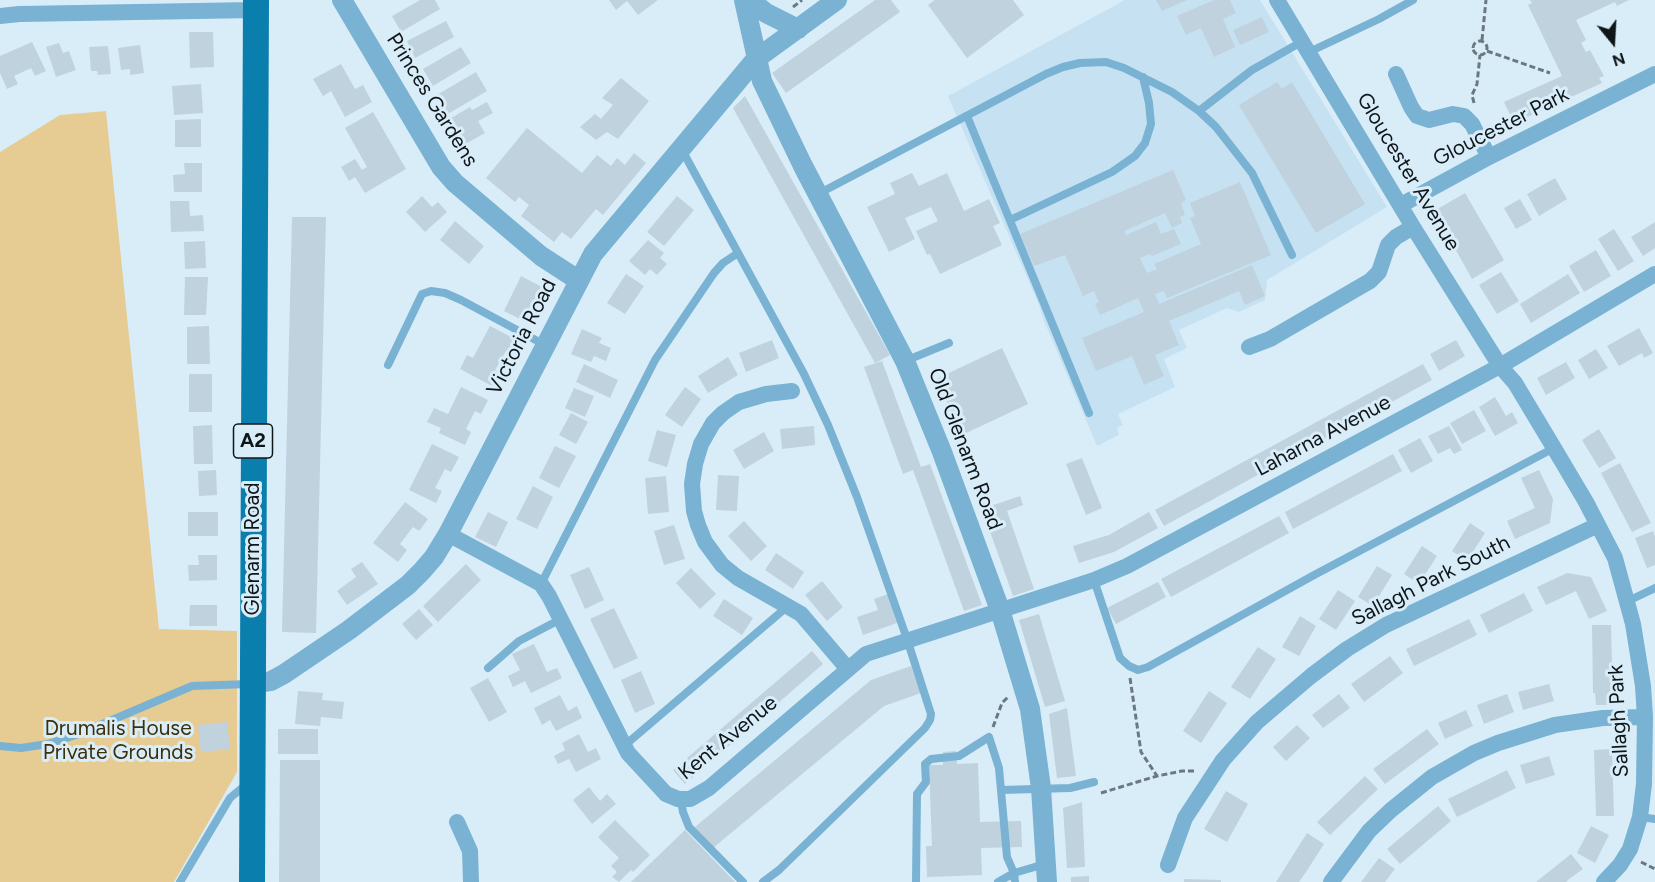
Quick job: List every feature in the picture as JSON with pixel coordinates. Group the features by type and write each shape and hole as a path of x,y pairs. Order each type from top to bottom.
{"main road":[{"name":"Glenarm Road","path":"252,882 255,5"}],"street":[{"name":"Princes Gardens","path":"342,0 441,167 455,183 541,256 579,280"},
{"name":"Old Glenarm Road","path":"744,0 762,81 905,361 942,452 1000,610 1030,709 1041,788 1047,873"},
{"path":"750,0 766,13 798,29"},
{"name":"Victoria Road","path":"253,684 271,681 284,674 357,624 408,585 422,571 448,534 593,254 756,59 837,0"},
{"name":"Gloucester Avenue","path":"1277,0 1413,227 1500,366"},
{"path":"0,16 255,5"},
{"path":"1396,74 1417,116 1429,120 1451,115 1464,116 1472,124 1489,157"},
{"name":"Gloucester Park","path":"1401,205 1489,157 1655,74"},
{"path":"1249,348 1270,339 1370,281 1379,272 1388,245 1396,237 1413,227"},
{"name":"Laharna Avenue","path":"1000,610 1094,580 1148,556 1500,366 1655,274"},
{"name":"Sallagh Park","path":"1500,366 1515,382 1598,525 1615,558 1628,601 1643,686 1644,784 1647,818 1627,855 1604,882"},
{"path":"792,391 753,397 739,402 723,413 710,427 701,444 692,484 696,521 710,550 733,575 789,606 808,621 847,668"},
{"name":"Sallagh Park South","path":"1168,865 1185,818 1222,760 1257,722 1302,683 1347,649 1386,625 1598,525"},
{"path":"448,534 542,584"},
{"name":"Kent Avenue","path":"542,584 624,746 666,794 681,800 701,794 847,668 872,652 1000,610"},
{"path":"1331,882 1369,831 1391,810 1432,777 1474,753 1507,739 1555,725 1603,718 1645,717"},
{"path":"457,822 470,851 471,882"}],"lane":[{"path":"1199,111 1252,70 1306,46 1378,19 1413,0"},
{"path":"818,194 1046,74 1080,63 1106,62 1124,68 1172,92 1199,111 1229,141 1252,173 1292,255"},
{"path":"1010,220 1112,172 1135,156 1145,143 1150,124 1149,103 1143,77"},
{"path":"967,116 1089,413"},
{"path":"681,148 804,374 828,425 857,497 931,714 925,728 796,854 763,882"},
{"path":"542,584 661,351 714,273 738,253"},
{"path":"388,365 422,294 430,291 445,293 461,300 546,345"},
{"path":"905,361 949,343"},
{"path":"1094,580 1120,658 1138,670 1148,667 1316,574 1554,448"},
{"path":"1628,601 1655,588"},
{"path":"624,746 789,606"},
{"path":"488,668 519,641 561,619"},
{"path":"0,746 21,748 48,744 79,734 192,686 253,684"},
{"path":"916,882 917,794 926,782 925,764 931,759 959,756 989,737 999,768 1007,857 1014,877"},
{"path":"180,882 230,798 243,785 254,780"},
{"path":"1001,790 1070,788 1094,782"},
{"path":"681,800 689,827 743,882"},
{"path":"998,882 1014,877 1047,873"}],"path":[{"path":"1482,40 1486,0"},
{"path":"1482,40 1487,44 1487,51"},
{"path":"1480,55 1476,54 1473,48 1476,42 1482,40"},
{"path":"1480,55 1487,51 1550,74"},
{"path":"1476,108 1472,95 1478,79 1480,55"},
{"path":"1129,666 1141,752 1157,776"},
{"path":"989,737 1002,703 1023,681"},
{"path":"1106,791 1157,776 1194,771"}],"shaded area":[{"path":"1125,0 1260,0 1387,207 1267,280 1265,300 1239,312 1227,308 1179,330 1187,348 1164,359 1175,387 1118,414 1123,425 1117,428 1119,435 1097,446 1039,305 948,96"}],"green space":[{"name":"Drumalis House Private Grounds","path":"106,111 159,629 237,631 237,772 174,882 0,882 0,152 60,115"}],"building":[{"path":"420,0 435,0 440,9 401,32 392,16"},
{"path":"609,0 658,0 638,15 627,1 616,10"},
{"path":"875,0 891,0 900,12 786,93 772,73"},
{"path":"935,0 1013,0 1024,15 967,58 928,5"},
{"path":"1156,0 1187,0 1162,11"},
{"path":"1214,0 1230,0 1236,13 1223,19 1235,47 1214,57 1201,28 1186,35 1177,16"},
{"path":"1530,0 1629,0 1617,6 1615,2 1576,20 1586,40 1581,43 1586,52 1590,50 1604,76 1599,78 1602,83 1514,123 1504,102 1562,76 1528,5 1532,3"},
{"path":"1262,17 1269,32 1240,45 1233,30"},
{"path":"446,21 454,37 415,58 407,41"},
{"path":"189,32 213,32 214,67 190,68"},
{"path":"32,42 46,71 35,76 31,68 14,76 18,84 7,89 0,73 0,56"},
{"path":"59,43 63,53 69,51 76,70 56,77 46,47"},
{"path":"140,45 144,73 130,75 130,69 121,70 118,48"},
{"path":"108,46 111,74 98,75 97,71 91,71 89,47"},
{"path":"461,47 471,63 433,86 423,69"},
{"path":"341,64 355,89 363,85 372,102 345,117 331,91 323,96 313,79"},
{"path":"476,72 487,91 446,115 435,96"},
{"path":"621,78 649,101 618,139 607,132 596,140 580,127 595,114 601,119 613,105 602,98"},
{"path":"1277,82 1282,89 1292,82 1365,204 1316,233 1239,105"},
{"path":"201,84 203,113 174,115 172,86"},
{"path":"745,96 890,355 875,363 733,108"},
{"path":"487,102 493,113 478,121 485,133 460,147 446,121 470,107 472,110"},
{"path":"373,112 406,169 365,193 355,177 349,181 341,167 355,159 362,170 367,167 345,128"},
{"path":"201,119 201,147 175,147 175,120"},
{"path":"527,128 582,173 597,155 611,166 617,158 625,165 634,153 646,163 603,215 596,209 571,239 562,232 554,242 521,216 529,205 519,197 515,202 486,178"},
{"path":"184,163 202,163 202,192 174,192 173,175 185,174"},
{"path":"1173,170 1186,200 1181,203 1185,215 1180,217 1182,223 1172,228 1165,213 1124,231 1126,235 1156,222 1161,234 1174,229 1181,244 1152,256 1150,254 1140,258 1147,273 1157,269 1154,264 1201,244 1190,218 1195,216 1190,203 1240,182 1271,255 1167,298 1164,291 1155,294 1159,304 1252,265 1265,296 1245,305 1239,291 1169,321 1179,345 1155,355 1164,376 1144,385 1132,356 1096,371 1082,338 1144,312 1138,298 1100,315 1095,304 1099,302 1094,291 1083,296 1065,255 1034,266 1020,234"},
{"path":"912,173 919,186 947,173 964,211 989,199 1000,223 993,226 1002,245 940,274 930,254 927,255 916,231 938,221 931,207 905,218 915,239 889,252 867,207 895,194 890,183"},
{"path":"1555,178 1567,199 1539,216 1527,194"},
{"path":"1465,193 1504,260 1472,279 1434,211"},
{"path":"422,196 432,207 438,202 447,212 425,232 406,212"},
{"path":"677,196 694,210 664,246 647,232"},
{"path":"1520,199 1532,220 1516,229 1504,208"},
{"path":"170,201 189,201 190,216 203,215 204,231 171,232"},
{"path":"292,217 326,217 316,633 282,632"},
{"path":"455,221 484,246 469,264 440,240"},
{"path":"1655,222 1655,248 1643,256 1631,237"},
{"path":"1614,229 1634,261 1618,271 1598,239"},
{"path":"648,240 664,253 660,258 667,264 657,275 650,269 645,275 629,261"},
{"path":"205,241 206,268 185,269 184,242"},
{"path":"1596,250 1611,276 1584,292 1569,266"},
{"path":"1501,272 1519,301 1497,314 1479,285"},
{"path":"626,274 644,286 625,314 607,303"},
{"path":"1568,274 1580,293 1531,323 1520,304"},
{"path":"521,276 544,288 526,322 504,311"},
{"path":"185,277 208,277 206,315 184,315"},
{"path":"209,326 210,364 187,364 187,327"},
{"path":"490,326 519,341 512,354 506,351 495,370 501,373 494,387 460,369 467,355 473,358"},
{"path":"1639,328 1653,353 1644,358 1642,353 1619,366 1607,346"},
{"path":"582,329 602,338 599,343 611,348 606,361 594,356 591,362 571,354"},
{"path":"772,340 779,358 746,372 739,353"},
{"path":"1456,340 1465,356 1439,371 1430,354"},
{"path":"1002,348 1028,404 962,435 936,379"},
{"path":"1596,349 1608,368 1589,379 1578,360"},
{"path":"728,357 738,375 708,393 698,376"},
{"path":"882,361 921,467 930,464 982,605 964,611 913,470 903,474 864,367"},
{"path":"1566,362 1575,378 1546,395 1537,378"},
{"path":"584,364 618,380 610,398 576,382"},
{"path":"1423,364 1432,380 1164,526 1155,510"},
{"path":"189,374 212,374 212,412 189,412"},
{"path":"461,387 488,400 481,414 475,411 466,429 471,432 465,445 439,433 441,428 427,422 434,408 448,414"},
{"path":"685,387 701,399 682,427 665,415"},
{"path":"574,388 594,396 585,417 565,408"},
{"path":"1495,397 1506,416 1512,412 1518,423 1495,436 1479,407"},
{"path":"1474,410 1486,431 1462,444 1450,423"},
{"path":"571,413 588,422 576,444 559,435"},
{"path":"212,425 213,464 194,464 193,426"},
{"path":"814,426 815,445 782,449 780,429"},
{"path":"1449,426 1462,450 1454,454 1450,448 1438,454 1428,436"},
{"path":"1599,429 1616,458 1599,468 1582,440"},
{"path":"657,430 676,435 667,467 648,461"},
{"path":"764,432 774,451 744,469 733,450"},
{"path":"1420,438 1433,461 1411,473 1398,450"},
{"path":"432,444 459,457 451,472 445,469 435,488 442,491 436,503 409,490"},
{"path":"555,446 576,456 559,488 539,478"},
{"path":"1393,454 1402,471 1293,529 1285,512"},
{"path":"1082,458 1102,508 1086,515 1066,464"},
{"path":"1620,463 1651,523 1632,532 1601,473"},
{"path":"216,470 217,495 199,496 198,471"},
{"path":"1539,470 1553,499 1550,523 1515,539 1507,521 1535,508 1521,478"},
{"path":"718,475 739,476 737,511 716,510"},
{"path":"666,476 669,512 648,514 645,478"},
{"path":"533,486 553,497 537,529 516,519"},
{"path":"1020,496 1023,505 1007,511 1034,589 1013,596 982,509"},
{"path":"405,502 428,519 419,531 413,527 400,544 407,550 398,562 373,543"},
{"path":"188,512 218,512 218,536 188,536"},
{"path":"488,512 508,522 496,547 475,537"},
{"path":"1149,512 1158,528 1114,552 1079,563 1073,546 1109,535"},
{"path":"1279,516 1289,533 1171,597 1161,579"},
{"path":"744,521 767,546 751,561 728,536"},
{"path":"1470,523 1485,533 1467,561 1452,551"},
{"path":"674,525 685,559 664,565 654,531"},
{"path":"1653,531 1655,565 1647,568 1635,538"},
{"path":"1422,546 1437,556 1419,584 1404,574"},
{"path":"776,553 804,572 793,589 765,570"},
{"path":"198,555 217,555 217,580 189,581 188,565 199,565"},
{"path":"362,562 378,584 347,605 337,591 356,577 351,569"},
{"path":"466,564 481,580 438,622 423,606"},
{"path":"1377,566 1392,575 1373,606 1358,597"},
{"path":"589,567 604,600 585,609 570,575"},
{"path":"691,568 716,594 700,609 676,583"},
{"path":"1567,573 1591,577 1607,611 1589,619 1576,591 1546,605 1537,587"},
{"path":"822,581 843,607 827,621 805,595"},
{"path":"1158,582 1166,597 1116,624 1107,608"},
{"path":"1338,590 1355,601 1336,630 1319,619"},
{"path":"1524,593 1533,611 1489,633 1480,615"},
{"path":"888,594 897,623 863,635 857,617 878,610 874,599"},
{"path":"724,599 753,618 742,635 713,616"},
{"path":"190,605 217,605 217,626 189,626"},
{"path":"614,608 638,658 614,669 590,619"},
{"path":"419,609 433,625 416,640 402,624"},
{"path":"1039,614 1065,701 1045,707 1019,620"},
{"path":"1300,616 1316,626 1299,656 1282,647"},
{"path":"1469,619 1477,635 1414,666 1406,649"},
{"path":"1592,625 1611,625 1613,705 1596,705 1595,693 1593,693"},
{"path":"534,644 547,672 557,668 562,678 531,693 525,681 513,687 508,676 520,670 512,654"},
{"path":"1258,647 1276,659 1250,699 1231,687"},
{"path":"812,651 823,664 685,784 673,770"},
{"path":"1390,656 1403,673 1364,702 1351,684"},
{"path":"911,666 921,693 884,706 713,848 695,827 871,680"},
{"path":"641,671 655,704 635,713 621,680"},
{"path":"488,678 507,712 489,722 470,688"},
{"path":"1549,684 1554,701 1523,710 1518,692"},
{"path":"298,691 323,693 322,700 344,702 342,719 321,717 320,726 295,724"},
{"path":"1209,691 1227,703 1201,743 1183,731"},
{"path":"1339,694 1350,708 1323,728 1312,715"},
{"path":"1507,694 1514,712 1484,724 1477,705"},
{"path":"560,695 568,711 577,706 582,718 556,731 550,720 542,725 534,708"},
{"path":"1067,708 1076,776 1057,778 1049,714"},
{"path":"1466,710 1473,726 1445,739 1438,723"},
{"path":"227,722 230,749 201,752 198,725"},
{"path":"1297,725 1310,738 1286,761 1273,747"},
{"path":"278,729 318,729 318,754 278,754"},
{"path":"1427,729 1439,744 1385,784 1373,769"},
{"path":"579,734 588,752 596,748 601,759 576,772 569,759 558,764 554,756 565,750 562,743"},
{"path":"1612,749 1614,816 1596,816 1594,750"},
{"path":"956,751 957,764 978,763 980,822 1021,821 1022,847 981,848 982,875 927,877 926,846 932,846 929,765 943,765 943,752"},
{"path":"1549,756 1555,775 1526,784 1520,765"},
{"path":"280,760 320,760 320,882 279,882"},
{"path":"1507,770 1516,788 1457,817 1448,799"},
{"path":"1365,776 1378,789 1330,835 1317,822"},
{"path":"589,787 600,801 607,794 616,804 592,824 573,800"},
{"path":"1226,791 1248,804 1227,842 1204,829"},
{"path":"1082,802 1085,867 1067,868 1063,808"},
{"path":"1438,806 1451,821 1400,864 1387,849"},
{"path":"615,820 650,855 619,882 612,877 617,872 611,866 619,858 598,837"},
{"path":"1591,826 1609,835 1595,863 1577,853"},
{"path":"685,830 735,882 631,882"},
{"path":"1307,833 1324,844 1299,882 1276,882"},
{"path":"1571,854 1583,869 1566,882 1536,882"},
{"path":"1379,858 1395,869 1385,882 1361,882"},
{"path":"1089,876 1089,882 1071,882 1071,877"},
{"path":"1184,879 1221,880 1221,882 1184,882"}]}
